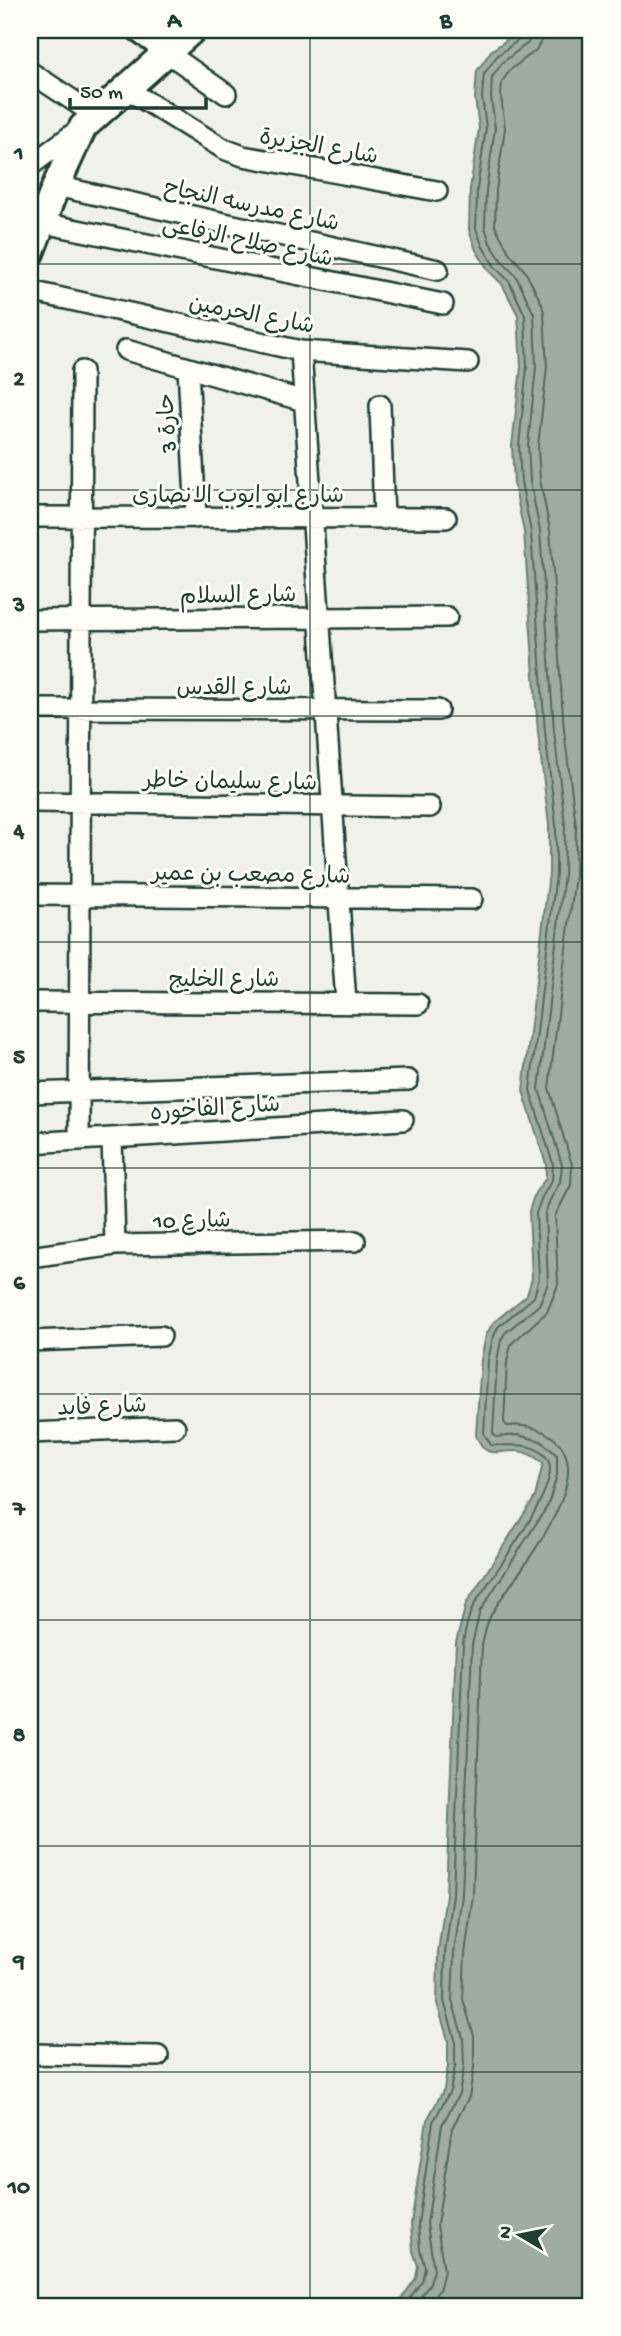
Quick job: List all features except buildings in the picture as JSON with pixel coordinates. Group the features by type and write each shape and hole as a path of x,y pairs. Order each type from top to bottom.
{"main road":[{"path":"30,253 56,186 89,121 192,30"}],"street":[{"path":"135,30 226,94"},
{"path":"30,72 89,121 30,166"},
{"name":"شارع الجزيرة","path":"125,88 224,149 243,156 437,191"},
{"name":"شارع مدرسه النجاح","path":"56,186 438,270"},
{"name":"شارع صلاح الرفاعى","path":"43,223 443,304"},
{"name":"شارع الحرمين","path":"30,290 301,351 468,362"},
{"path":"126,350 304,401"},
{"path":"301,351 345,1003"},
{"name":"حارة 3","path":"188,368 196,518"},
{"path":"79,1140 82,371"},
{"path":"380,405 384,519"},
{"name":"شارع ابو ايوب الانصارى","path":"30,517 446,518"},
{"name":"شارع السلام","path":"30,620 447,617"},
{"name":"شارع القدس","path":"30,709 438,710"},
{"name":"شارع سليمان خاطر","path":"30,802 430,807"},
{"name":"شارع مصعب بن عمير","path":"30,895 472,899"},
{"name":"شارع الخليج","path":"30,1002 418,1004"},
{"path":"30,1093 408,1080"},
{"name":"شارع الفاخوره","path":"30,1143 403,1120"},
{"path":"112,1138 115,1245"},
{"name":"شارع 10","path":"30,1257 115,1245 355,1241"},
{"path":"30,1341 161,1336"},
{"name":"شارع فايد","path":"30,1433 175,1427"},
{"path":"30,2054 158,2056"}],"water":[{"path":"517,30 591,30 591,2306 396,2306 416,2278 418,2266 413,2251 411,2224 427,2120 444,2089 448,2066 448,2040 437,2003 438,1952 446,1894 456,1643 466,1604 535,1497 543,1463 522,1452 488,1451 476,1435 481,1360 486,1335 493,1323 527,1295 532,1278 529,1211 535,1193 546,1178 546,1164 523,1091 549,873 549,825 538,733 524,532 514,483 512,446 521,367 518,315 502,284 489,271 476,250 469,230 470,189 479,128 475,98 477,71 491,51"}]}
